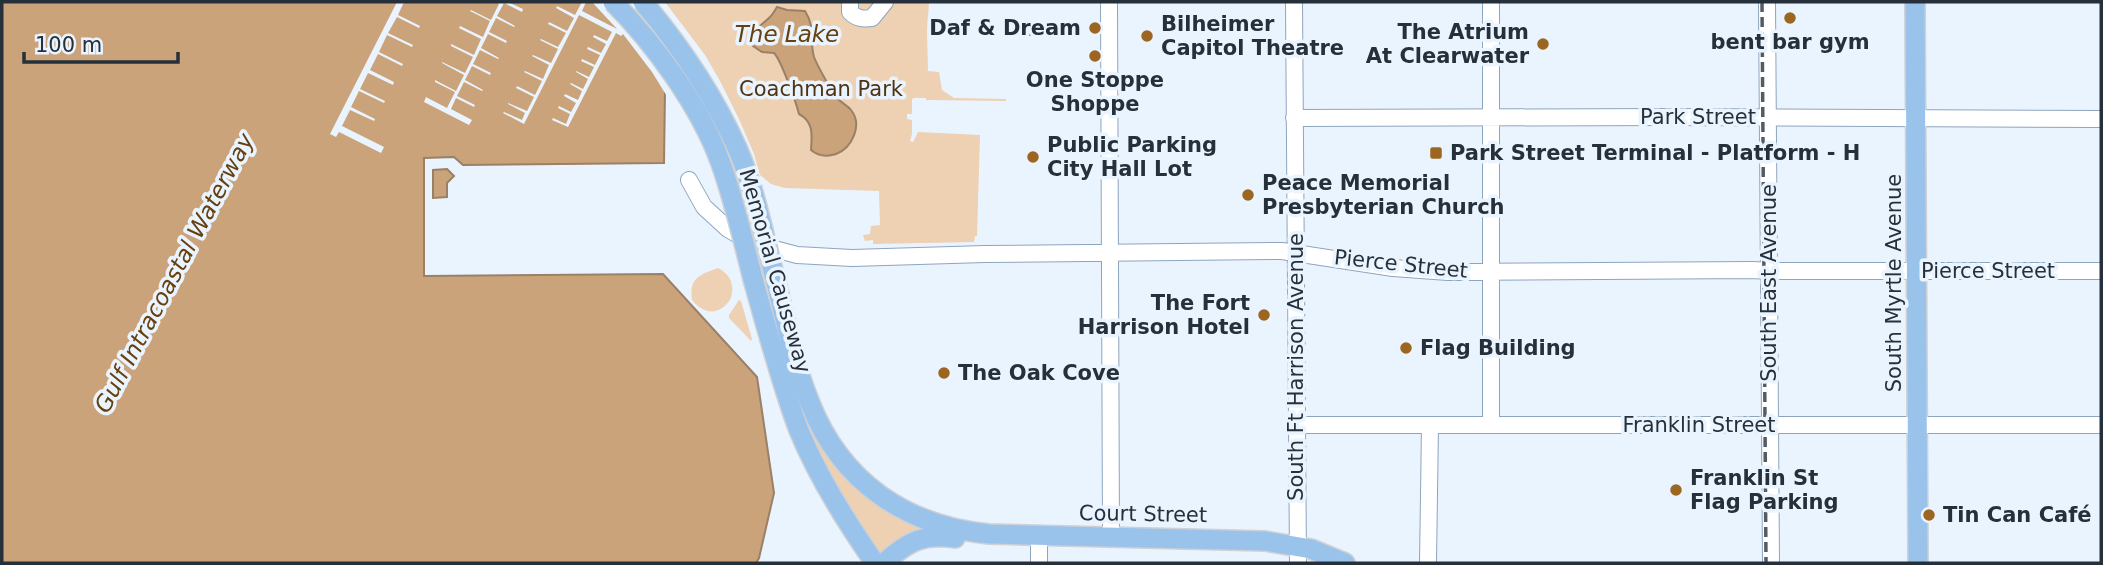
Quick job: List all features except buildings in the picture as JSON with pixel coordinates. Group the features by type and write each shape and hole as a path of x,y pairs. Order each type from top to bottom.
{"main road":[{"name":"Memorial Causeway","path":"613,2 643,36 677,82 693,106 719,158 799,431 834,499 875,563"},
{"name":"Memorial Causeway","path":"643,2 676,41 694,68 738,151 753,192 806,392 825,435 862,480 878,494 917,518 938,526"},
{"name":"South Myrtle Avenue","path":"1915,2 1918,563"},
{"name":"Court Street","path":"938,526 960,531 1039,535 1249,540 1298,554 1316,551 1345,563"},
{"path":"884,563 911,542 926,537 1016,542 1039,535"}],"street":[{"path":"850,2 850,12 856,18 863,19 872,18 885,2"},
{"path":"1109,2 1111,536"},
{"name":"South Ft Harrison Avenue","path":"1294,2 1298,554"},
{"path":"1491,2 1491,425"},
{"name":"South East Avenue","path":"1767,2 1771,563"},
{"name":"Park Street","path":"1294,118 2101,119"},
{"name":"Pierce Street","path":"689,180 704,207 729,229 752,243 797,255 852,258 1295,252 1394,268 1448,272 2101,271"},
{"name":"Franklin Street","path":"1296,425 2101,425"},
{"path":"1428,563 1430,425"},
{"path":"1039,535 1039,563"}],"green space":[{"name":"Coachman Park","path":"665,2 929,2 928,71 939,72 942,90 954,98 1006,99 914,98 912,114 907,114 907,119 912,120 910,141 913,142 918,132 980,135 977,236 974,242 873,244 873,240 865,241 863,235 870,234 871,226 880,225 879,191 785,188 771,184 760,175 739,119 705,55"},
{"path":"718,268 726,273 730,280 731,298 723,308 707,311 692,300 692,287 701,275"},
{"path":"769,283 808,414 918,527 916,533 878,556 859,529 806,428 761,285"},
{"path":"739,300 741,301 751,341 729,318"}],"water":[{"name":"Gulf Intracoastal Waterway","path":"2,2 657,2 665,89 664,163 463,165 454,157 424,158 424,276 663,274 757,377 774,493 756,563 2,563"},
{"name":"The Lake","path":"777,7 805,11 810,23 816,61 836,96 854,116 854,135 847,147 836,154 823,155 811,150 810,125 799,114 777,57 774,53 762,52 753,46 758,28"},
{"path":"1026,25 1046,26 1046,35 1026,35"},
{"path":"447,169 454,176 447,183 447,197 433,198 433,170"}],"pier":[{"path":"397,2 404,2 398,15 420,26 419,28 397,17 388,33 413,45 412,47 387,35 379,52 403,64 402,66 378,54 370,70 394,82 393,85 368,73 360,89 385,101 384,103 359,91 351,107 375,119 374,121 350,110 342,126 384,147 381,153 339,132 336,137 330,134"},
{"path":"496,2 508,2 523,9 522,12 504,3 497,16 515,26 496,18 489,32 507,41 506,43 488,34 481,48 499,58 480,50 473,64 491,73 490,75 472,66 465,80 483,90 464,82 457,96 475,105 474,107 456,98 451,109 472,120 469,125 424,102 426,97 447,108 455,92 435,80 456,91 464,75 442,62 465,73 473,57 451,44 474,55 481,39 459,28 460,26 483,37 490,21 470,11 491,20 499,4"},
{"path":"582,2 586,2 582,11 617,29 592,2 661,2 667,12 668,98 623,34 621,36 616,33 568,127 552,120 553,118 566,124 570,114 558,108 559,106 571,112 576,103 564,96 565,94 578,100 582,91 570,84 583,89 588,79 576,71 589,77 594,67 581,61 582,59 595,65 600,55 587,49 588,47 601,53 606,44 593,37 594,35 607,41 612,32 579,15 524,124 503,113 522,120 525,113 508,103 527,111 534,97 516,88 517,86 535,95 542,81 524,72 543,79 549,65 532,56 551,63 558,49 540,40 558,47 566,33 548,24 549,22 567,31 574,18 556,8 557,6 575,15"}],"railway":[{"path":"1762,2 1766,563"}],"place":[{"name":"bent bar gym","path":"1790,18"},
{"name":"Daf & Dream","path":"1095,28"},
{"name":"Bilheimer Capitol Theatre","path":"1147,36"},
{"name":"The Atrium At Clearwater","path":"1543,44"},
{"name":"One Stoppe Shoppe","path":"1095,56"},
{"name":"Park Street Terminal - Platform - H","path":"1436,153"},
{"name":"Public Parking City Hall Lot","path":"1033,157"},
{"name":"Peace Memorial Presbyterian Church","path":"1248,195"},
{"name":"The Fort Harrison Hotel","path":"1264,315"},
{"name":"Flag Building","path":"1406,348"},
{"name":"The Oak Cove","path":"944,373"},
{"name":"Franklin St Flag Parking","path":"1676,490"},
{"name":"Tin Can Café","path":"1929,515"}]}
